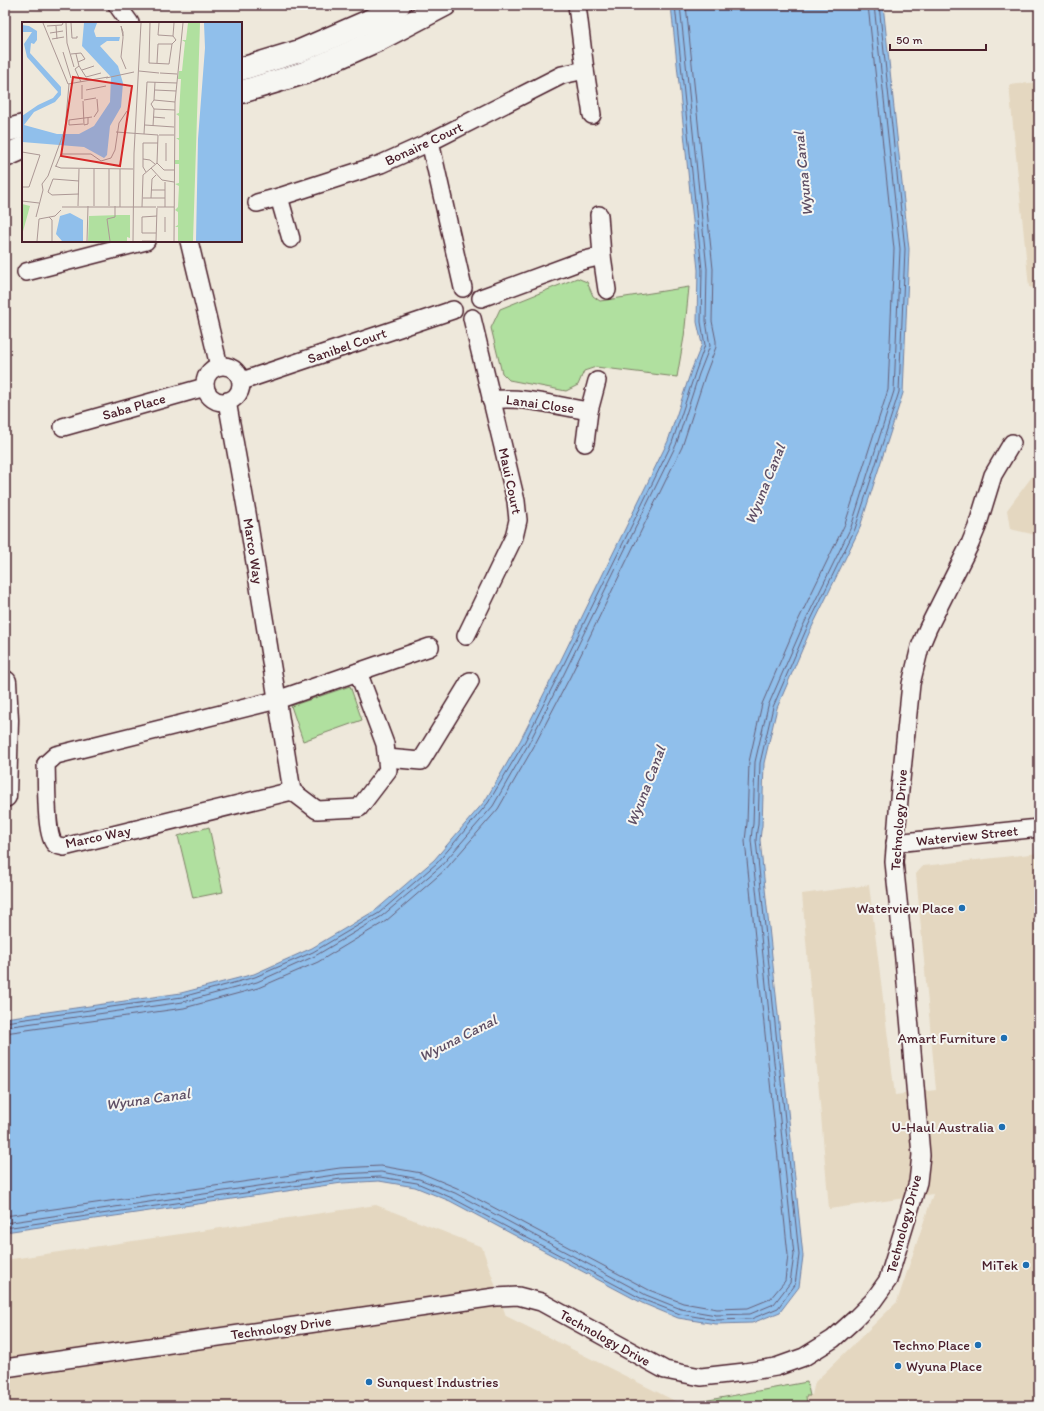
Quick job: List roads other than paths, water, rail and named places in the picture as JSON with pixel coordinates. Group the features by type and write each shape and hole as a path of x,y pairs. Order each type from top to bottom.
{"main road":[{"path":"242,69 300,51 369,21 399,5"},
{"path":"242,92 304,73 378,40 445,5"},
{"path":"5,132 22,126"},
{"path":"5,156 22,148"},
{"path":"5,682 7,720 5,796"}],"street":[{"path":"117,5 129,22"},
{"path":"577,5 592,115"},
{"name":"Bonaire Court","path":"257,203 381,164 430,142 562,75 585,70"},
{"path":"430,142 462,288"},
{"path":"280,197 291,238"},
{"path":"599,215 602,256 607,290"},
{"path":"26,272 142,242"},
{"path":"189,242 219,366"},
{"path":"481,298 581,261 602,256"},
{"path":"462,288 472,289 479,294 481,298 482,303 480,312 472,318 459,317 451,306 452,297 462,288"},
{"name":"Sanibel Court","path":"242,381 453,310"},
{"name":"Maui Court","path":"466,636 511,544 518,520 516,501 472,318"},
{"path":"225,365 231,367 240,375 242,381 242,387 236,396 227,402 216,400 207,392 205,387 205,382 210,371 219,366 225,365"},
{"name":"Lanai Close","path":"585,443 589,411 597,381"},
{"name":"Saba Place","path":"63,427 205,387"},
{"name":"Lanai Close","path":"491,400 506,398 520,399 589,411"},
{"name":"Marco Way","path":"227,402 247,513 292,791 64,847 55,844 50,837 46,764 56,755 277,700"},
{"name":"Technology Drive","path":"5,1368 495,1297 518,1296 541,1302 665,1370 701,1377 776,1367 804,1357 833,1339 854,1320 874,1301 888,1280 918,1182 921,1155 894,862 911,684 920,647 970,544 977,527 993,475 1012,443"},
{"path":"277,700 430,647"},
{"path":"292,791 317,810 360,808 388,770 385,744 358,672"},
{"path":"387,758 421,761 470,681"},
{"name":"Waterview Street","path":"896,843 1039,828"}],"water":[{"name":"Wyuna Canal","path":"671,5 883,5 909,249 903,393 859,530 810,631 777,708 764,763 762,826 760,840 803,1256 799,1287 780,1312 752,1323 716,1324 678,1318 642,1303 450,1201 415,1187 379,1181 342,1183 5,1232 5,1018 181,993 254,974 312,948 376,910 434,860 485,801 520,741 668,441 691,371 702,344 697,322 698,270"}],"place":[{"name":"Waterview Place","path":"962,908"},
{"name":"Amart Furniture","path":"1004,1038"},
{"name":"U-Haul Australia","path":"1002,1127"},
{"name":"MiTek","path":"1026,1265"},
{"name":"Techno Place","path":"978,1345"},
{"name":"Wyuna Place","path":"898,1366"},
{"name":"Sunquest Industries","path":"369,1382"}]}
